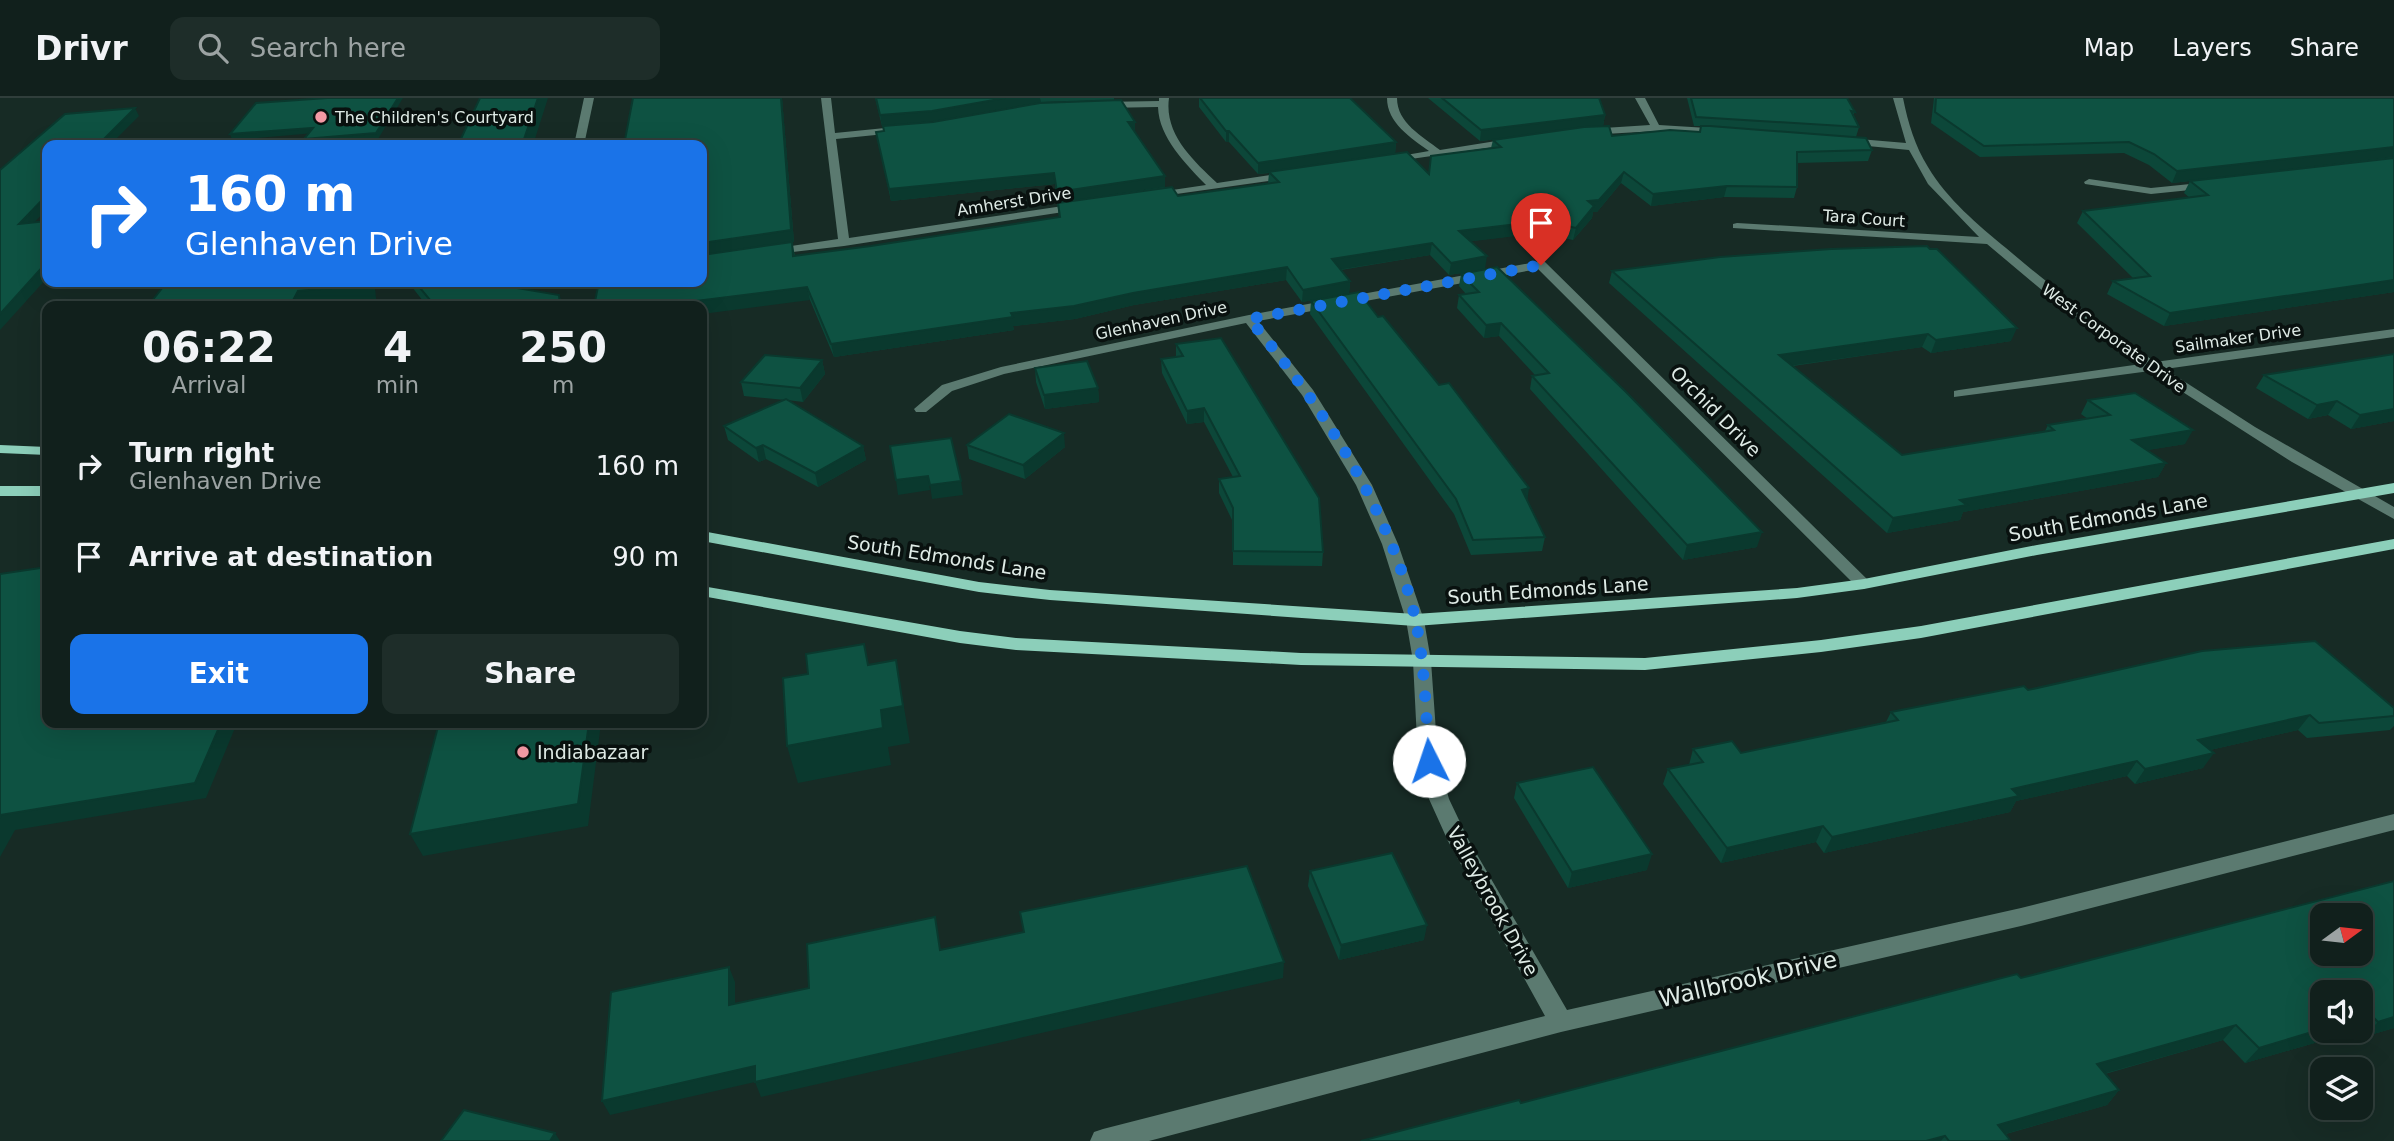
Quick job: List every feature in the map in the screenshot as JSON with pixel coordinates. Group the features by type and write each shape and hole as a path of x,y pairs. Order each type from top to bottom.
{"main road":[{"path":"0,450 42,451"},
{"name":"South Edmonds Lane","path":"707,537 979,587 1050,595 1415,620 1797,593 1864,584 2037,550 2394,488"},
{"path":"0,491 42,491"},
{"path":"707,592 960,637 1016,644 1301,659 1645,664 1821,646 1920,632 2394,544"}],"street":[{"path":"580,140 589,98"},
{"path":"826,98 844,243"},
{"path":"1392,98 1395,114 1406,127 1438,153"},
{"path":"1640,98 1656,128"},
{"name":"West Corporate Drive","path":"1898,98 1907,132 1922,166 1935,185 1990,242 2152,368 2209,406 2394,514"},
{"path":"1093,105 1163,101 1169,133 1186,158 1214,186"},
{"path":"832,136 921,128"},
{"path":"1572,134 1656,128 1736,132"},
{"path":"1372,163 1530,139"},
{"path":"1840,141 1914,146"},
{"path":"1145,197 1306,173"},
{"path":"2089,182 2151,191 2222,183"},
{"name":"Amherst Drive","path":"754,255 1090,205"},
{"name":"Tara Court","path":"1737,226 1990,242"},
{"name":"Glenhaven Drive","path":"921,409 947,388 1001,371 1249,319 1541,265"},
{"name":"Orchid Drive","path":"1541,265 1864,584"},
{"name":"Valleybrook Drive","path":"1249,319 1308,393 1364,485 1390,544 1415,620 1422,660 1429,761 1439,799 1458,841 1561,1022"},
{"name":"Sailmaker Drive","path":"1959,394 2394,333"},
{"name":"Wallbrook Drive","path":"1102,1141 1561,1022 2021,917 2394,822"}],"building":[{"name":"The Children's Courtyard","path":"327,98 398,98 376,133 304,139 313,128 230,134 256,103"},
{"path":"480,98 538,98 524,140 460,140"},
{"path":"633,98 781,98 791,230 707,242 707,140 625,140"},
{"path":"876,98 1005,98 932,111 880,115"},
{"path":"1200,98 1350,98 1396,142 1258,163 1229,131 1226,131"},
{"path":"1442,98 1599,98 1605,115 1481,130"},
{"path":"1691,98 1847,98 1859,127 1696,117"},
{"path":"1936,98 2394,98 2394,147 2177,171 2154,154 2129,142 1984,146 1935,112"},
{"path":"1121,100 1135,122 1128,122 1165,176 1057,192 1054,173 889,189 876,132 884,131 883,126 933,122 1040,103"},
{"path":"135,108 103,140 42,140 42,200 19,224 42,222 42,268 0,314 0,170 65,114"},
{"path":"1609,126 1612,136 1670,130 1700,132 1701,126 1710,126 1866,138 1872,150 1797,152 1797,187 1727,186 1653,194 1624,172 1599,200 1588,201 1594,206 1576,228 1542,221 1459,231 1487,256 1451,263 1432,243 1332,259 1350,281 1303,290 1287,267 1133,293 1074,306 1011,313 1013,317 831,344 807,287 696,301 595,301 598,287 707,287 707,254 792,242 793,256 871,246 1060,217 1058,203 1172,187 1178,196 1279,182 1269,172 1407,152 1429,174 1431,156 1501,147 1493,140"},
{"path":"2394,158 2394,280 2170,313 2113,281 2150,276 2083,211 2208,195 2190,181"},
{"path":"1927,246 1937,249 2017,328 1936,340 1928,334 1779,355 1902,455 2054,430 2048,425 2110,415 2088,400 2135,393 2193,430 2132,440 2166,463 1960,500 1967,505 1893,518 1612,271 1720,257"},
{"path":"1497,267 1626,392 1762,532 1687,545 1532,376 1549,373 1501,323 1486,325 1459,295 1479,292 1461,274"},
{"path":"163,287 342,287 298,291 293,301 152,301"},
{"path":"419,287 511,287 559,295 560,301 431,301"},
{"path":"1359,292 1378,317 1383,316 1439,385 1449,383 1529,488 1522,490 1545,537 1473,540 1456,499 1311,301"},
{"path":"1221,338 1319,498 1323,552 1233,551 1233,508 1219,479 1240,476 1204,408 1187,411 1161,359 1183,356 1176,344"},
{"path":"2394,354 2394,409 2360,415 2337,401 2317,405 2264,375"},
{"path":"765,355 822,360 800,388 741,382"},
{"path":"1087,361 1098,388 1044,395 1035,368"},
{"path":"786,399 863,446 815,473 763,445 756,448 724,426"},
{"path":"1009,414 1064,433 1023,465 967,445"},
{"path":"951,438 961,481 930,485 928,476 896,480 890,446"},
{"path":"42,568 42,728 219,728 195,783 1,815 0,818 0,574"},
{"path":"2315,641 2394,708 2394,716 2319,723 2310,715 2198,740 2214,753 2145,769 2137,761 2012,789 2019,796 1832,837 1823,826 1727,848 1668,769 1703,762 1693,749 1732,741 1741,753 1898,720 1891,712 2024,686 2028,690 2202,651"},
{"path":"864,644 868,665 896,660 903,706 881,710 883,728 787,746 783,678 808,674 806,654"},
{"path":"438,728 588,728 578,804 410,834"},
{"path":"1593,767 1652,854 1572,872 1517,783"},
{"path":"1392,853 1427,925 1341,945 1310,871"},
{"path":"1247,866 1284,962 755,1082 755,1066 602,1101 611,992 729,967 729,1005 809,988 807,944 935,917 940,950 1024,932 1020,912"},
{"path":"2394,881 2394,1017 2378,1022 2373,1017 2373,980 2310,980 2310,1033 2259,1048 2236,1025 2097,1064 2119,1090 1998,1125 2010,1140 1949,1141 1945,1136 1926,1141 1361,1141 1519,1100 1521,1103 2017,974 2021,978"},
{"path":"464,1110 555,1133 550,1141 441,1141"}],"place":[{"name":"The Children's Courtyard","path":"321,117"},
{"name":"Indiabazaar","path":"523,752"}],"route":[{"path":"1429,761 1422,660 1415,620 1390,544 1364,485 1308,393 1249,319 1541,265"}]}
